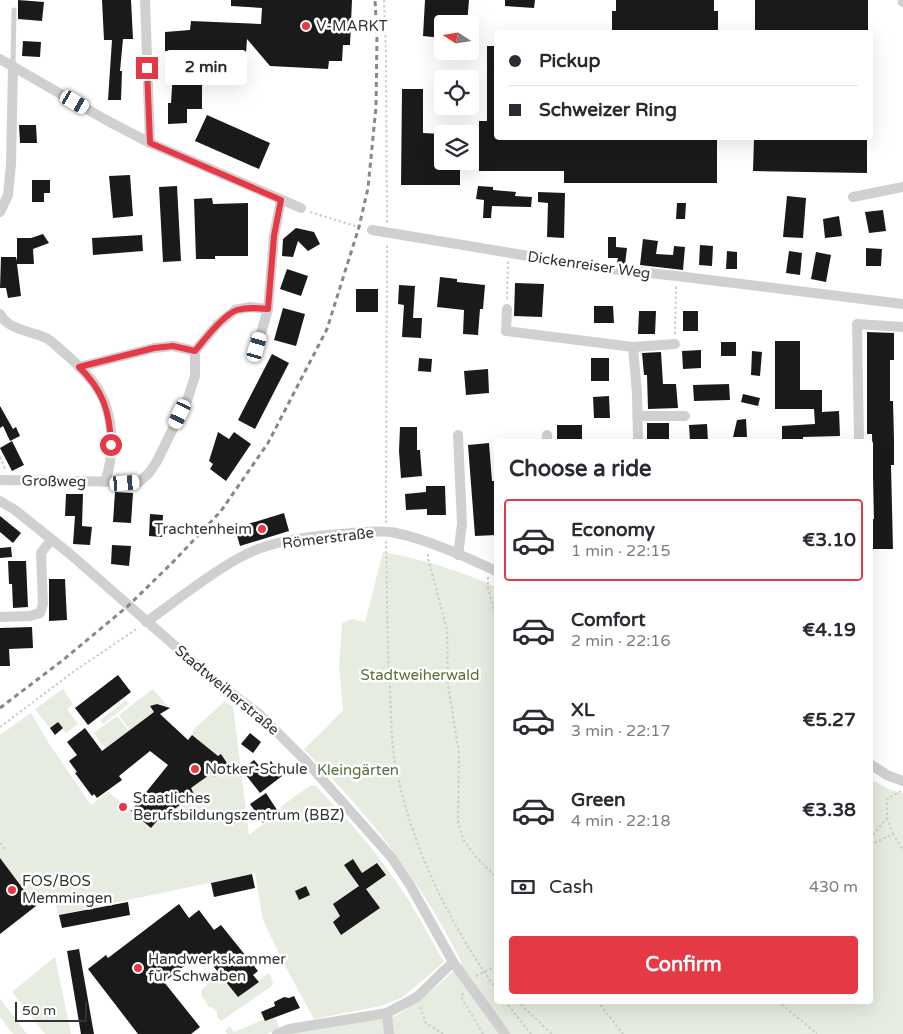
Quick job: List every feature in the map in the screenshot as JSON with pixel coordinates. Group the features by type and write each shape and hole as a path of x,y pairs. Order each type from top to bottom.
{"street":[{"path":"145,0 150,143"},
{"path":"0,59 150,143 301,208"},
{"path":"0,212 12,164 12,66"},
{"path":"854,197 903,187"},
{"path":"257,347 268,309 274,236 281,200"},
{"name":"Dickenreiser Weg","path":"372,230 601,268 903,304"},
{"path":"79,367 154,348 173,346 195,351 217,325 235,310 250,308 268,309"},
{"path":"507,309 506,331 633,348 675,344"},
{"path":"0,314 3,326 48,339 79,367 98,389 106,406 110,427 109,468 105,482"},
{"path":"859,439 857,324 903,327"},
{"path":"633,348 638,439"},
{"name":"Großweg","path":"0,480 138,482 149,473 157,461 188,398 194,376 195,351"},
{"path":"637,416 686,416"},
{"path":"458,435 462,524 458,554"},
{"name":"Stadtweiherstraße","path":"0,501 15,510 70,554 214,680 259,714 306,761 392,858 410,885 453,962 504,1034"},
{"name":"Römerstraße","path":"146,622 230,563 259,548 310,537 386,532 397,533 458,554 494,569"},
{"path":"0,617 30,616 40,613 43,604 41,553 51,540"},
{"path":"873,766 903,782"},
{"path":"277,1034 289,1029 386,1013 417,997 453,962"},
{"path":"386,1013 389,1034"}],"lane":[{"path":"901,0 900,3 903,5"},
{"path":"12,66 14,10"}],"path":[{"path":"384,0 387,234 387,638 391,719 397,771 415,838 453,922 484,972 494,984"},
{"path":"301,208 340,222 372,230"},
{"path":"507,309 509,253"},
{"path":"675,344 677,276"},
{"path":"430,544 428,558 446,630 448,685 459,753 458,822 463,839 476,857 494,875"},
{"path":"482,564 488,575 488,589 494,610"},
{"path":"0,727 73,672 146,622"},
{"path":"903,790 886,799 887,818 893,834 903,851"},
{"path":"873,835 887,818"},
{"path":"873,844 893,834"},
{"path":"0,843 5,848"},
{"path":"484,972 494,967"},
{"path":"417,997 426,1023 443,1034"},
{"path":"507,1004 531,1034"},
{"path":"520,1004 552,1034"},
{"path":"599,1004 623,1034"},
{"path":"782,1004 817,1034"}],"green space":[{"name":"Stadtweiherwald","path":"383,552 441,566 494,586 494,1004 873,1004 873,781 891,790 903,793 903,1034 277,1034 387,1013 388,1020 427,994 462,963 432,909 398,857 365,815 304,749 343,710 339,667 342,623 353,619 365,622"},
{"path":"63,689 73,704 67,709 78,724 66,733 58,722 50,728 35,709"},
{"path":"153,689 169,708 167,709 160,704 151,706 154,712 130,730 119,715"},
{"path":"126,700 129,704 103,724 100,720"},
{"path":"224,702 233,706 249,835 279,813 282,806 310,786 315,785 373,850 412,906 444,962 403,997 381,1006 314,1019 285,966 263,920 255,873 58,915 52,893 36,906 0,858 0,735 31,713 48,742 91,805 108,792 132,810 151,828 169,807 172,811 194,794 191,788 212,773 215,776 229,766 221,754 218,756 192,735 195,728"},
{"path":"117,716 129,731 105,749 94,733"},
{"path":"55,957 71,1034 45,1034 12,992"},
{"path":"269,973 273,983 272,986 221,1021 217,1017 217,1012 209,1007 201,995 202,989 220,974 238,997"},
{"path":"0,999 27,1034 13,1034 0,1017"},
{"path":"275,1017 280,1029 266,1034 227,1034 225,1031 230,1026 234,1032 265,1019"}],"building":[{"path":"18,0 44,2 42,21 18,19"},
{"path":"102,0 131,0 133,39 123,39 120,71 122,71 121,100 108,100 112,40 104,40"},
{"name":"V-MARKT","path":"231,0 352,0 350,45 343,45 342,61 329,61 328,69 270,66 247,39 246,53 165,51 165,32 190,30 191,21 261,24 262,8 231,6"},
{"path":"425,0 469,0 468,15 434,15 434,37 423,36"},
{"path":"505,0 535,0 534,8 505,6"},
{"path":"616,0 714,0 714,11 718,11 718,30 612,30 612,11 616,11"},
{"path":"755,0 868,0 868,30 755,30"},
{"path":"23,41 41,42 40,57 22,56"},
{"path":"487,46 494,46 494,140 717,140 717,183 564,183 564,171 479,171 479,121 487,121"},
{"path":"173,72 193,72 193,85 202,84 202,109 187,109 187,123 168,124 168,103 171,103"},
{"path":"402,89 423,89 423,133 434,134 434,170 460,170 460,185 401,185"},
{"path":"207,115 270,143 259,169 195,141"},
{"path":"19,125 36,125 37,143 20,143"},
{"path":"754,140 867,140 867,173 753,171"},
{"path":"130,175 133,216 113,218 109,176"},
{"path":"32,180 50,180 50,193 44,193 44,202 32,202"},
{"path":"177,186 181,261 163,262 159,187"},
{"path":"478,186 493,187 493,190 516,192 515,196 532,197 531,207 492,206 491,218 483,218 484,200 476,199"},
{"path":"538,192 565,193 564,238 547,237 548,203 538,202"},
{"path":"787,196 806,198 803,238 783,237"},
{"path":"212,198 213,204 248,203 248,256 215,256 215,259 196,259 194,199"},
{"path":"677,203 686,203 685,219 676,219"},
{"path":"883,210 886,231 869,233 865,212"},
{"path":"839,216 842,236 825,238 823,219"},
{"path":"296,228 314,232 320,244 308,251 298,241 293,257 282,256 283,239"},
{"path":"43,234 49,243 33,249 34,264 17,264 21,296 8,298 6,288 0,288 1,257 16,257 17,261 17,238 31,238"},
{"path":"142,235 143,251 93,255 92,238"},
{"path":"608,237 616,237 616,247 627,248 625,264 617,263 618,258 608,258"},
{"path":"643,239 658,241 656,254 673,255 674,246 685,247 683,270 640,265"},
{"path":"700,245 713,246 712,266 699,265"},
{"path":"866,248 882,249 881,266 866,266"},
{"path":"727,251 737,252 737,269 726,269"},
{"path":"789,251 802,253 800,275 786,273"},
{"path":"816,252 831,255 826,282 811,279"},
{"path":"287,269 308,276 301,296 280,289"},
{"path":"440,277 457,279 457,282 485,285 483,309 480,309 478,335 463,334 464,310 437,307"},
{"path":"515,283 544,284 542,317 514,316"},
{"path":"399,285 415,286 413,318 422,318 421,338 402,337 404,305 398,304"},
{"path":"356,289 378,289 378,312 356,312"},
{"path":"594,306 613,306 614,323 594,323"},
{"path":"283,308 305,314 296,346 274,340"},
{"path":"639,311 656,311 655,334 638,334"},
{"path":"683,311 698,311 698,331 683,331"},
{"path":"867,332 894,333 894,360 890,360 890,401 893,401 894,439 894,465 891,465 893,549 873,549 873,439 872,434 867,434"},
{"path":"775,341 800,341 800,390 822,390 822,412 839,411 840,436 782,439 782,426 815,424 814,409 775,409"},
{"path":"721,342 736,342 736,356 721,356"},
{"path":"701,350 701,368 683,369 682,351"},
{"path":"752,351 762,352 760,376 751,375"},
{"path":"661,352 663,384 676,384 678,408 648,409 647,375 644,375 642,353"},
{"path":"272,354 289,363 255,429 238,420"},
{"path":"419,358 432,359 431,372 418,371"},
{"path":"591,358 609,358 609,381 591,381"},
{"path":"488,369 489,393 466,395 464,371"},
{"path":"729,384 730,400 694,401 693,385"},
{"path":"743,394 760,398 758,406 741,402"},
{"path":"609,396 610,418 594,418 593,397"},
{"path":"0,406 13,429 16,427 20,436 10,441 3,426 0,428"},
{"path":"746,419 747,437 733,437 737,420"},
{"path":"647,423 669,423 669,439 647,439"},
{"path":"707,424 708,439 690,439 689,425"},
{"path":"557,425 582,425 582,439 557,439"},
{"path":"400,427 417,427 417,450 420,450 422,476 401,478"},
{"path":"218,432 229,439 234,432 251,444 226,481 210,469 213,464 209,461"},
{"path":"12,441 24,465 12,471 0,448"},
{"path":"489,443 492,481 494,481 494,535 475,536 468,445"},
{"path":"426,486 445,486 446,515 427,515 427,509 406,510 405,494 426,492"},
{"path":"115,492 133,493 131,523 113,522"},
{"path":"66,494 83,494 82,526 92,527 90,545 73,544 75,516 65,516"},
{"name":"Trachtenheim","path":"284,513 289,531 240,546 235,528"},
{"path":"150,514 163,515 162,537 149,536"},
{"path":"0,516 21,533 13,543 0,532"},
{"path":"112,545 131,546 129,566 111,564"},
{"path":"11,547 12,557 0,558 0,548"},
{"path":"8,561 26,561 28,607 13,608 12,584 9,584"},
{"path":"49,579 65,579 67,620 49,621"},
{"path":"32,627 33,648 9,649 10,666 0,666 0,628"},
{"path":"118,675 131,692 88,725 75,708"},
{"name":"Notker-Schule","path":"157,704 170,708 160,714 188,740 192,735 218,756 221,754 229,766 214,777 212,773 191,788 194,794 172,811 169,807 151,828 131,811 168,765 150,751 119,776 122,780 97,798 94,794 92,796 75,773 77,772 69,761 77,755 67,742 85,728 102,751 154,712 150,706"},
{"path":"58,722 63,728 55,735 50,728"},
{"path":"250,733 261,742 253,753 241,744"},
{"path":"254,760 262,769 271,761 282,776 260,793 242,770"},
{"path":"266,793 279,813 263,823 250,804"},
{"name":"FOS/BOS Memmingen","path":"0,858 36,906 0,934"},
{"path":"353,859 362,873 377,863 386,875 366,889 380,908 341,935 333,922 340,916 333,904 359,886 344,865"},
{"path":"252,874 255,888 214,897 211,883"},
{"path":"306,886 310,895 299,900 295,891"},
{"path":"128,902 130,915 62,928 59,915"},
{"name":"Handwerkskammer für Schwaben","path":"179,904 189,918 199,910 214,930 221,925 258,971 253,975 259,982 238,997 202,952 164,982 200,1027 191,1034 138,1034 88,969 106,955 108,958"},
{"path":"79,949 94,1034 81,1034 67,951"},
{"path":"294,996 300,1008 265,1021 261,1012 275,1006 274,1002 284,997"}],"railway":[{"path":"0,708 63,660 128,606 174,561 221,511 268,443 327,329 359,227 368,188 376,107 377,37 375,0"}],"place":[{"name":"V-MARKT","path":"306,26"},
{"name":"Trachtenheim","path":"262,529"},
{"name":"Notker-Schule","path":"195,769"},
{"name":"Staatliches Berufsbildungszentrum (BBZ)","path":"123,807"},
{"name":"FOS/BOS Memmingen","path":"12,890"},
{"name":"Handwerkskammer für Schwaben","path":"138,968"}],"route":[{"path":"111,445 106,406 98,389 79,367 154,348 173,346 195,351 217,325 235,310 250,308 268,309 274,236 281,200 150,143 147,68"}],"park label":[{"name":"Kleingärten","path":"358,770"}]}
